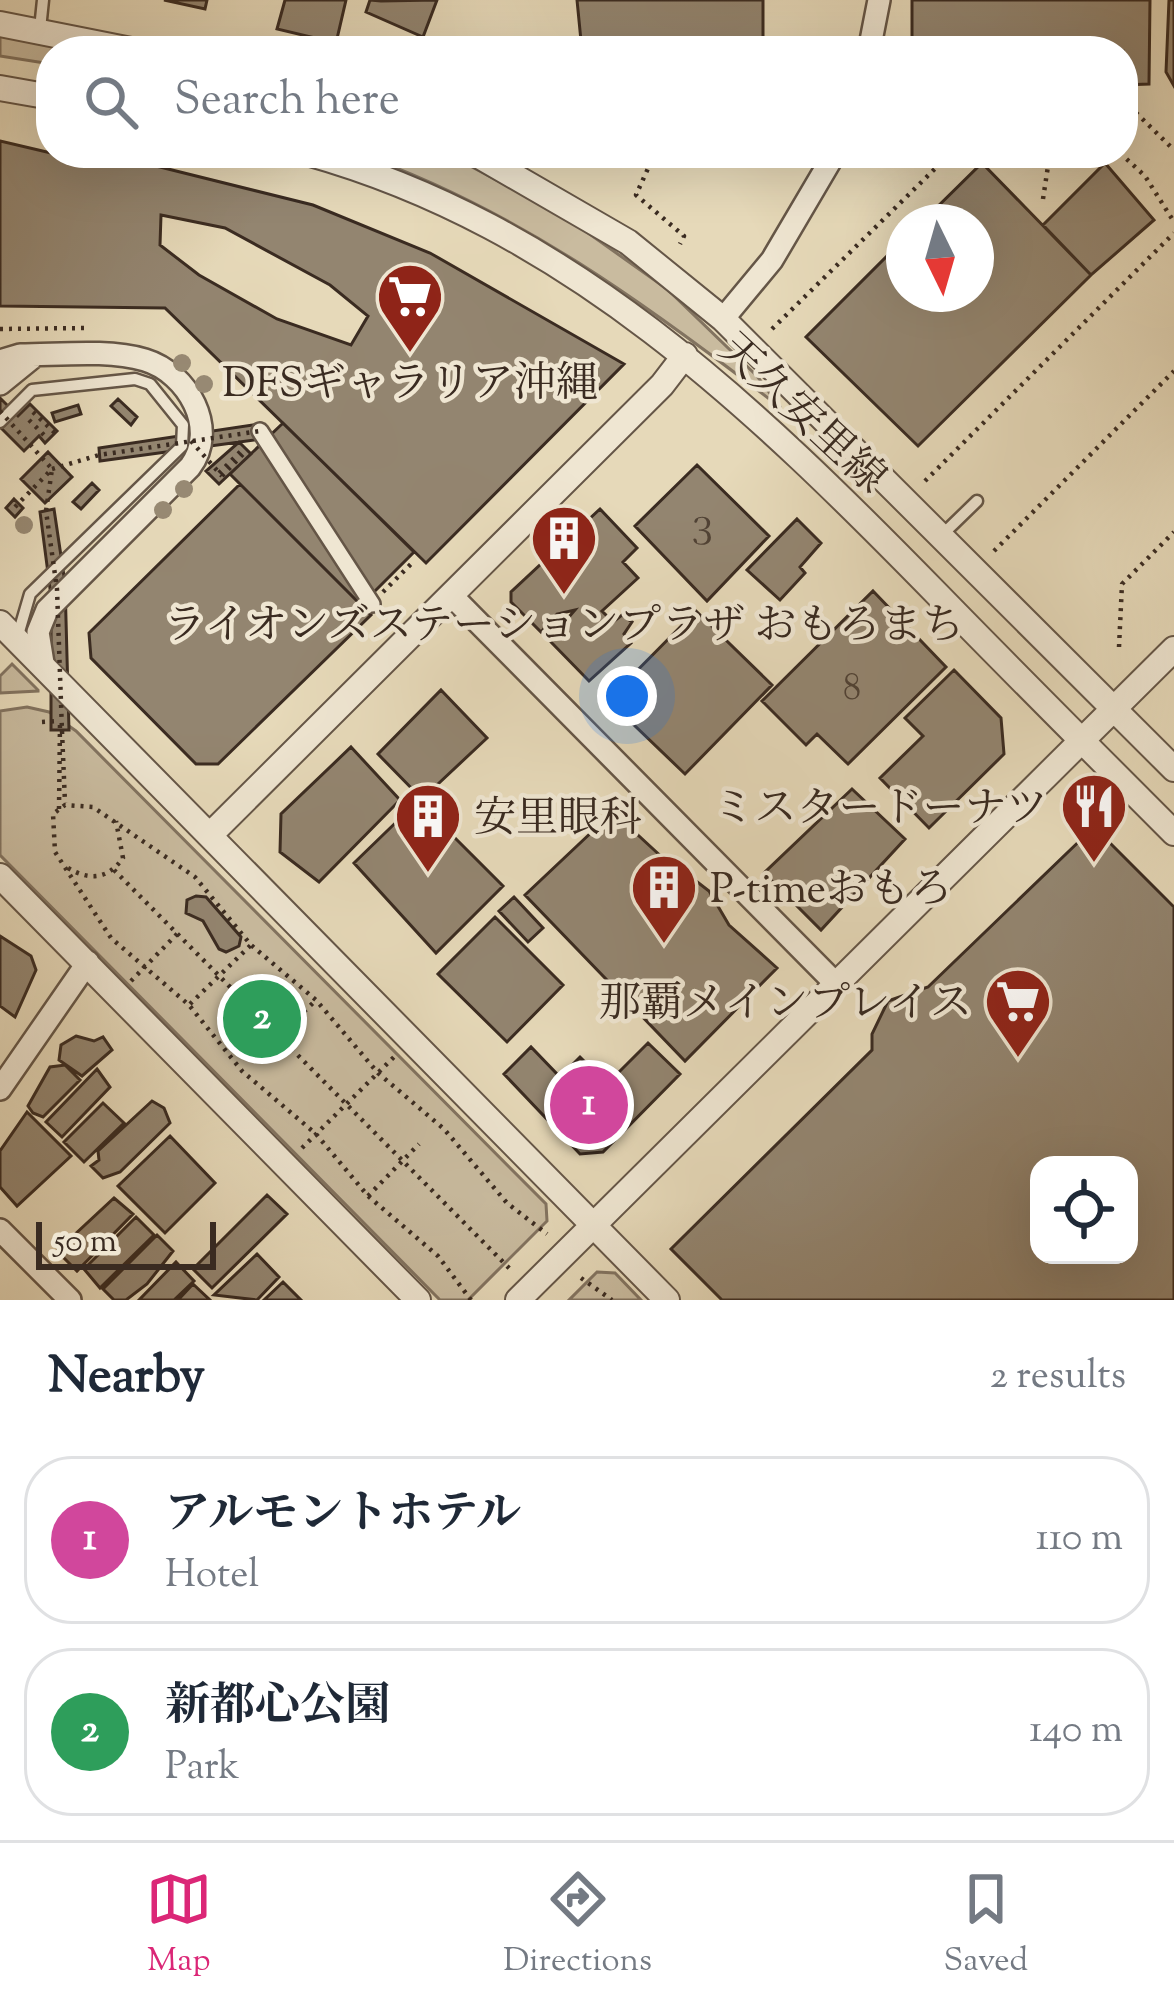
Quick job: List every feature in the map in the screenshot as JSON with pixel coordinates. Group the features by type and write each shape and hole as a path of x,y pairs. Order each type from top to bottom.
{"street":[{"path":"872,36 879,0"},
{"path":"0,24 60,36"},
{"path":"0,88 36,94"},
{"name":"天久安里線","path":"348,168 418,194 523,245 584,280 685,355 793,447 1174,833"},
{"name":"天久安里線","path":"500,168 628,242 723,319 1174,769"},
{"path":"723,319 772,260 827,168"},
{"path":"0,361 38,355 152,363 192,398 202,425 199,455 190,467 47,610 38,632 43,663"},
{"path":"0,384 38,355"},
{"path":"212,833 662,386 685,355"},
{"path":"260,431 372,604"},
{"path":"451,595 836,985"},
{"path":"5,626 667,1300"},
{"path":"518,1300 1174,649"},
{"path":"0,876 418,1300"},
{"path":"0,1089 88,962"},
{"path":"0,1231 70,1300"}],"lane":[{"path":"40,32 43,0"},
{"path":"0,422 32,390 135,379 149,384 183,425 182,446 30,594 5,626"},
{"path":"942,535 976,501"}],"path":[{"path":"1138,115 1174,150"},
{"path":"649,168 636,195 684,236 680,244"},
{"path":"772,329 936,168"},
{"path":"1043,199 1048,168"},
{"path":"1136,168 1174,222"},
{"path":"925,481 1174,233"},
{"path":"0,329 86,328"},
{"path":"994,551 1174,371"},
{"path":"32,410 55,434"},
{"path":"0,411 52,469"},
{"path":"25,416 48,439"},
{"path":"15,507 52,469 99,454 260,431"},
{"path":"191,441 221,475 245,450"},
{"path":"52,469 46,511 58,590 62,807 50,832 63,865 100,926 188,1005 242,1071 316,1134 368,1196 438,1256 471,1300"},
{"path":"1118,647 1122,584 1174,532"},
{"path":"372,604 413,562"},
{"path":"42,722 59,726"},
{"path":"62,807 93,806 194,877 250,945 316,1000 378,1072 444,1129 507,1203 547,1234"},
{"path":"63,865 95,877 114,870 123,858 116,821"},
{"path":"114,870 511,1270"},
{"path":"119,993 178,934"},
{"path":"188,1005 250,945"},
{"path":"266,1049 316,1000"},
{"path":"286,1165 412,1038"},
{"path":"368,1196 419,1144"},
{"path":"581,1278 612,1300"}],"shaded area":[{"path":"0,36 36,43 36,62 0,56"},
{"path":"394,168 474,168 567,218 667,289 757,376 781,408 579,263"},
{"path":"12,664 38,691 0,693 0,676"},
{"path":"27,707 49,712 76,731 546,1204 547,1221 468,1300 440,1300 0,855 0,711"},
{"path":"597,1272 615,1273 641,1300 569,1300"}],"building":[{"path":"164,0 207,0 205,9"},
{"path":"285,0 346,0 338,36 277,29"},
{"path":"370,0 437,0 423,36 366,12"},
{"path":"577,0 763,0 763,36 581,36"},
{"path":"912,0 1150,0 1149,84 1138,84 1138,36 912,36"},
{"path":"1169,0 1174,0 1174,86 1166,72"},
{"name":"DFSギャラリア沖縄","path":"0,141 36,149 36,168 164,168 313,205 430,253 624,364 426,563 165,308 0,306","holes":["161,215 225,228 330,285 368,316 351,345 277,319 199,275 160,245"]},
{"path":"977,168 987,168 1091,275 918,446 806,337 886,257 886,312 994,312 994,204 940,204"},
{"path":"1100,168 1109,168 1154,220 1091,275 1043,225"},
{"path":"0,398 18,416 30,404 57,431 45,443 39,436 24,451 0,427"},
{"path":"118,399 137,417 131,425 111,406"},
{"path":"78,405 81,414 55,422 52,413"},
{"path":"283,423 414,552 361,605 230,474"},
{"path":"260,424 262,439 100,461 99,448"},
{"path":"239,442 251,454 219,484 206,471"},
{"path":"48,452 72,477 45,503 21,479"},
{"path":"697,465 769,536 707,601 635,526"},
{"path":"92,483 99,490 81,509 73,502"},
{"path":"240,484 371,615 218,764 196,764 91,658 89,633"},
{"path":"14,499 23,508 15,517 6,508"},
{"path":"54,509 65,583 69,730 51,730 51,596 40,512"},
{"name":"ライオンズステーションプラザ おもろまち","path":"600,509 637,548 623,562 638,578 602,611 613,622 622,615 632,622 624,634 631,643 589,681 549,640 575,610 557,614 541,632 511,602 511,592"},
{"path":"797,519 821,543 800,567 805,573 780,600 747,570"},
{"path":"873,591 946,667 848,764 817,734 806,745 762,701"},
{"path":"696,611 772,685 685,774 608,700"},
{"path":"954,670 1001,718 1004,754 929,828 880,778 923,736 905,718"},
{"path":"441,690 487,738 422,799 378,754"},
{"path":"351,747 400,800 319,882 280,852 281,814"},
{"path":"852,789 905,839 821,930 764,873"},
{"name":"安里眼科","path":"418,801 503,886 436,953 354,863"},
{"name":"P-timeおもろ","path":"613,812 690,883 696,881 709,891 729,925 777,968 685,1061 525,895"},
{"name":"那覇メインプレイス","path":"1094,827 1174,907 1174,1300 722,1300 671,1249 872,1050 872,1034 888,1001 928,987"},
{"path":"206,897 241,937 239,946 226,952 219,949 203,921 186,913 187,900"},
{"path":"514,897 543,928 528,942 499,911"},
{"path":"495,917 563,985 507,1042 438,974"},
{"path":"0,936 31,956 36,970 15,1017 0,1006"},
{"path":"76,1036 94,1041 103,1037 112,1050 82,1076 59,1060 61,1045"},
{"path":"648,1043 680,1074 603,1152 580,1154 504,1074 531,1047 560,1077 580,1057 607,1084"},
{"path":"65,1065 80,1080 43,1117 33,1113 28,1106 50,1067"},
{"path":"97,1069 110,1087 62,1137 46,1122"},
{"path":"152,1101 164,1108 170,1123 120,1172 103,1178 91,1166 99,1160 98,1151"},
{"path":"103,1103 124,1123 84,1162 64,1142"},
{"path":"27,1112 71,1156 17,1206 0,1187 0,1151"},
{"path":"170,1136 215,1183 165,1233 118,1186"},
{"path":"267,1195 287,1214 212,1288 193,1269"},
{"path":"114,1198 133,1214 77,1271 57,1251"},
{"path":"136,1217 154,1235 100,1288 84,1269"},
{"path":"157,1235 173,1251 147,1284 126,1300 114,1300 103,1289"},
{"path":"257,1254 279,1277 257,1300 214,1295"},
{"path":"176,1262 194,1281 174,1300 139,1300"},
{"path":"283,1282 301,1300 264,1300"},
{"path":"193,1284 210,1300 178,1300"}],"place":[{"name":"DFSギャラリア沖縄","path":"410,355"},
{"name":"ライオンズステーションプラザ おもろまち","path":"564,597"},
{"name":"ミスタードーナツ","path":"1094,865"},
{"name":"安里眼科","path":"428,875"},
{"name":"P-timeおもろ","path":"664,946"},
{"name":"新都心公園","path":"262,1019"},
{"name":"那覇メインプレイス","path":"1018,1060"},
{"name":"アルモントホテル","path":"589,1105"}]}
